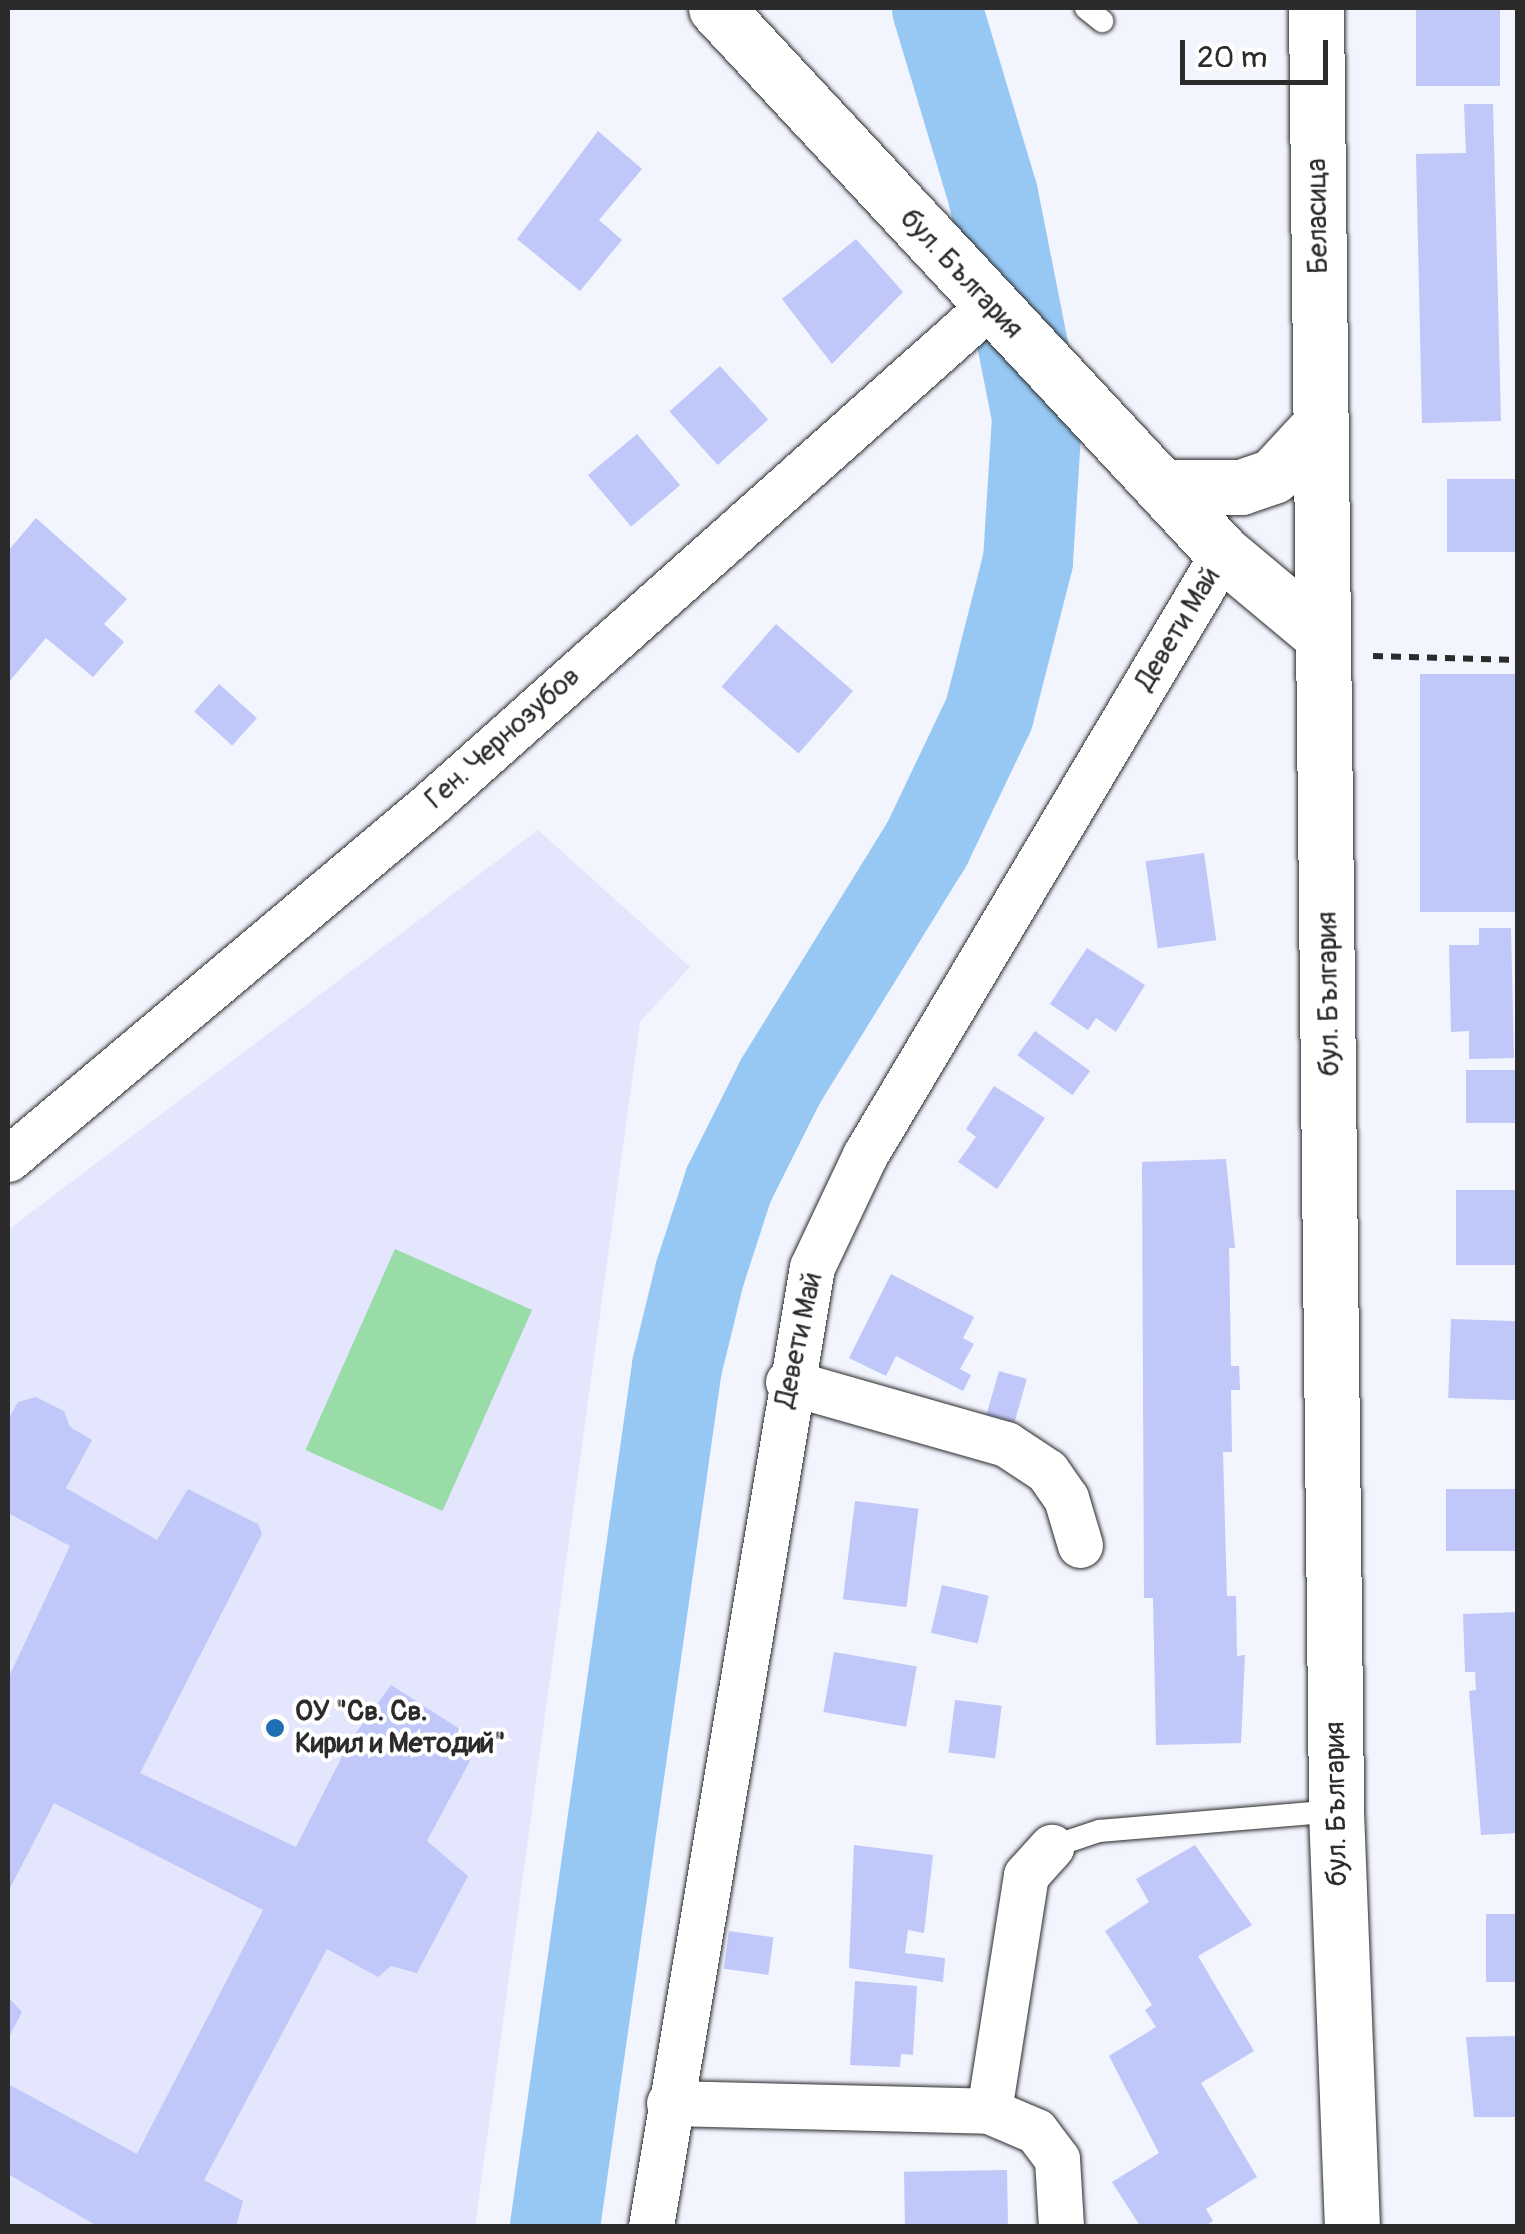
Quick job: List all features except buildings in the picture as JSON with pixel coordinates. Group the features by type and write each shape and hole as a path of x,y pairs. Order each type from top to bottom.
{"main road":[{"name":"бул. България","path":"716,8 991,308 1224,553 1322,645 1336,1811 1352,2226"},
{"name":"Беласица","path":"1316,8 1322,645"},
{"path":"1164,487 1241,487 1274,476 1320,425"}],"street":[{"name":"Ген. Чернозубов","path":"8,1158 429,805 991,308"},
{"name":"Девети Май","path":"651,2226 788,1382 812,1267 866,1155 1224,553"},
{"path":"788,1382 1006,1444 1047,1470 1066,1498 1080,1545"},
{"path":"988,2111 1026,1875 1051,1847"},
{"path":"669,2104 988,2111 1036,2131 1057,2159 1061,2226"}],"lane":[{"path":"1051,1847 1099,1831 1336,1811"}],"path":[{"path":"1322,645 1518,660"}],"shaded area":[{"name":"ОУ \"Св. Св. Кирил и Методий\"","path":"538,830 690,967 640,1022 475,2226 8,2226 8,1230"}],"green space":[{"path":"395,1249 532,1310 443,1511 306,1450"}],"waterway":[{"path":"555,2226 677,1367 700,1273 729,1184 780,1082 926,846 989,714 1028,561 1037,417 993,195 937,8"}],"place":[{"name":"ОУ \"Св. Св. Кирил и Методий\"","path":"275,1728"}]}
